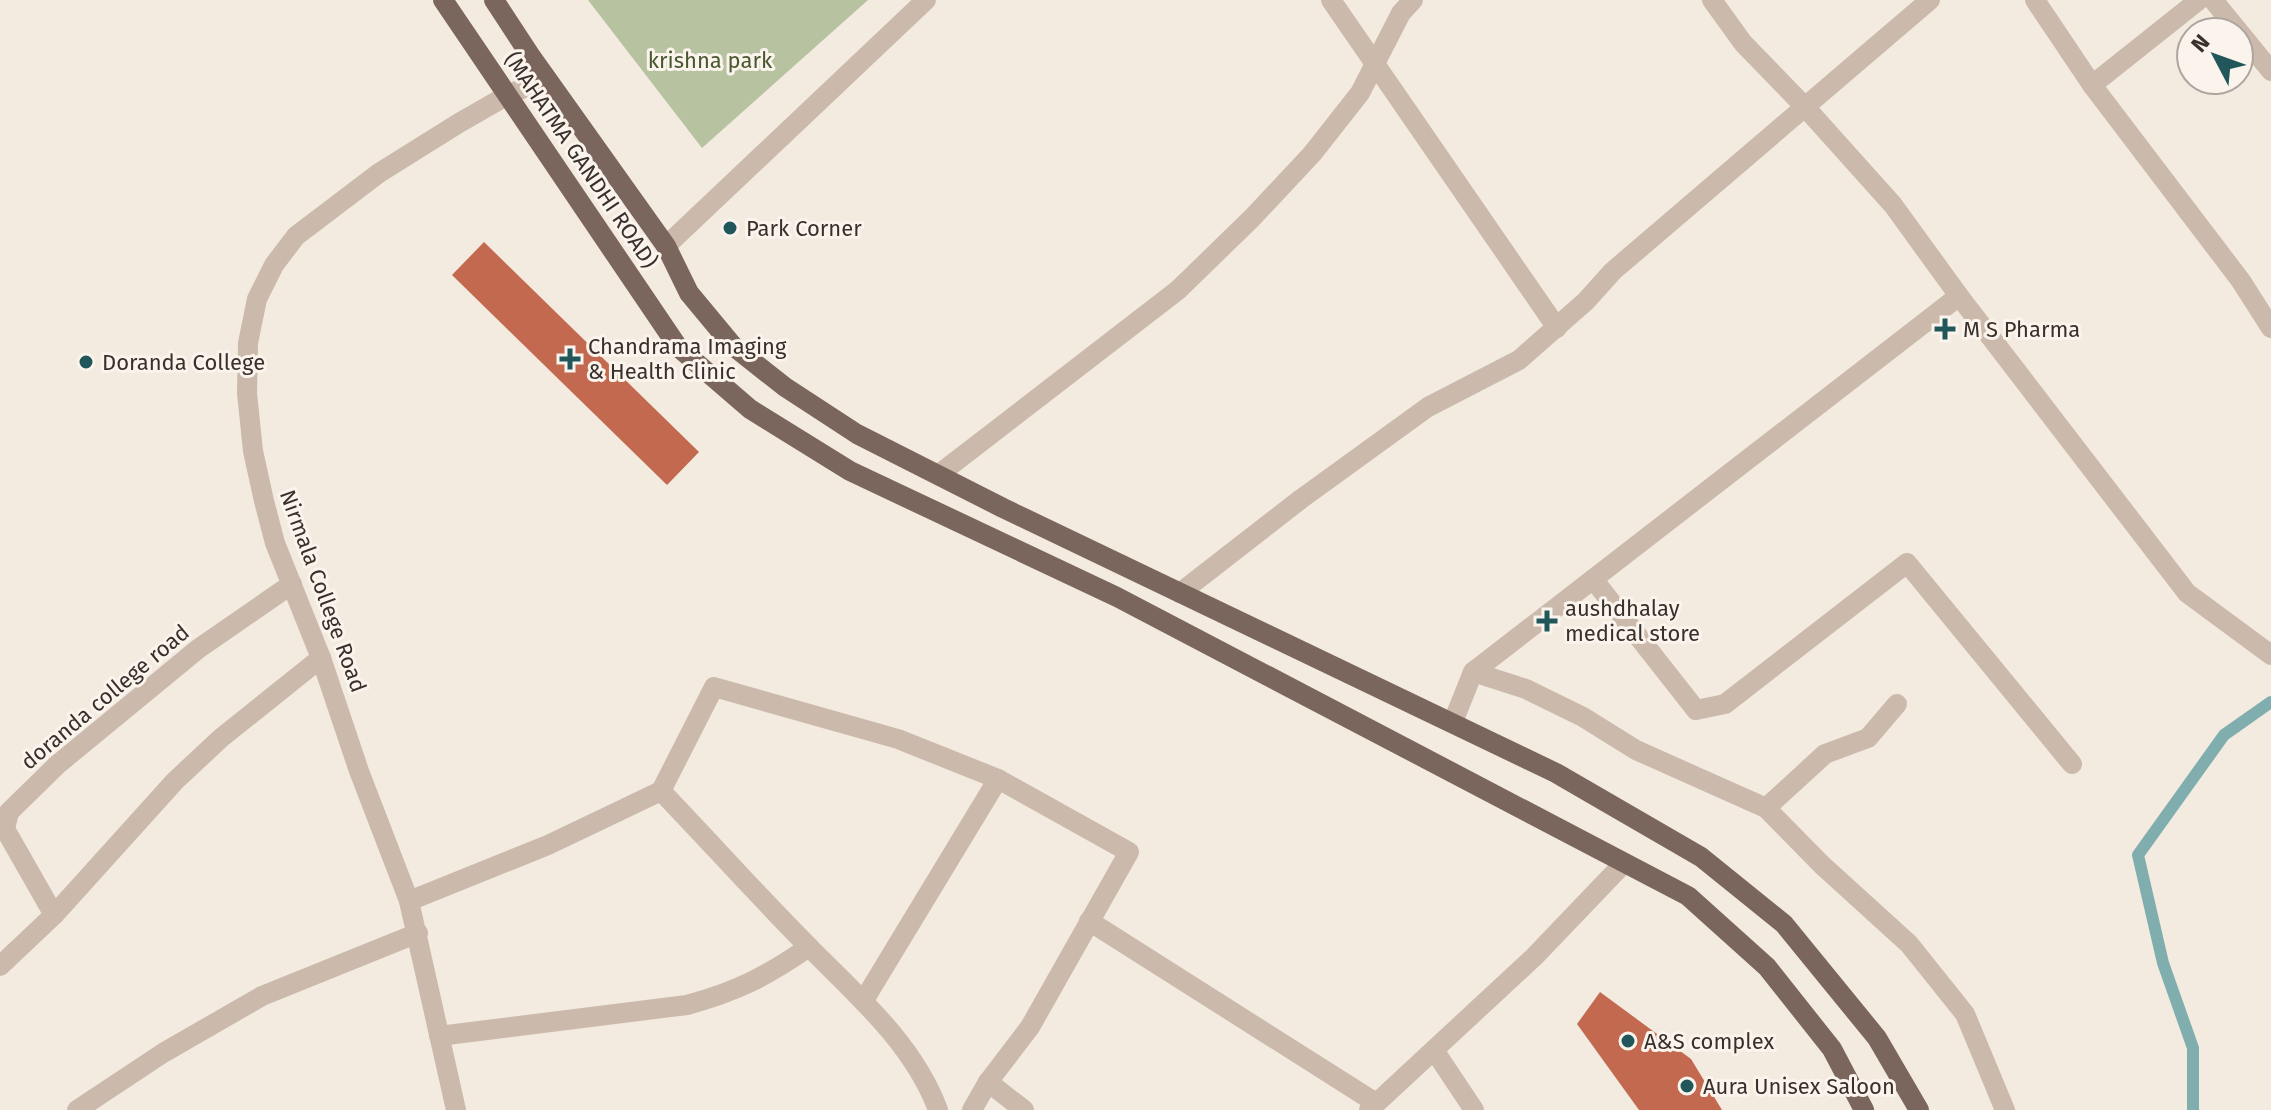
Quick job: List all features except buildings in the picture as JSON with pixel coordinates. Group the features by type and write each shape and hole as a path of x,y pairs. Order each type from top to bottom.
{"main road":[{"name":"(MAHATMA GANDHI ROAD)","path":"443,0 678,347 750,409 850,471 1117,597 1688,896 1767,967 1832,1049 1864,1110"},
{"path":"494,0 666,246 689,293 733,346 785,387 857,434 1556,773 1701,857 1784,924 1877,1038 1919,1110"}],"street":[{"path":"666,246 926,0"},
{"path":"1331,0 1557,328"},
{"path":"938,475 1178,290 1252,218 1312,154 1360,93 1401,13 1413,0"},
{"path":"1712,0 1743,43 1893,205 2187,593 2271,655"},
{"path":"1180,593 1301,499 1428,407 1519,360 1557,328 1613,271 1930,0"},
{"path":"2035,0 2092,85 2268,318"},
{"path":"2092,85 2199,0"},
{"path":"2213,0 2271,71"},
{"name":"Nirmala College Road","path":"456,1110 409,901 271,529 253,451 247,393 248,343 257,299 274,265 296,236 379,173 508,95 546,78"},
{"path":"1453,722 1473,672 1959,296"},
{"path":"1593,579 1696,710 1725,704 1907,563 2072,764"},
{"name":"doranda college road","path":"54,915 5,829 9,812 57,765 198,649 292,584"},
{"path":"0,966 54,915 175,781 221,738 321,658"},
{"path":"1473,672 1526,689 1583,717 1636,750 1766,808 1822,865 1909,944 1965,1014 2005,1110"},
{"path":"409,901 548,845 661,791 714,687 898,739 998,779 1129,852 1030,1027 988,1082 972,1110"},
{"path":"1766,808 1825,754 1868,738 1897,704"},
{"path":"864,1000 998,779"},
{"path":"661,791 809,947 864,1000 928,1082 938,1110"},
{"path":"1089,921 1372,1106 1534,957 1624,863"},
{"path":"77,1110 163,1053 262,996 418,933"},
{"path":"439,1036 687,1005 724,995 766,977 809,947"},
{"path":"1434,1050 1474,1110"},
{"path":"988,1082 1024,1110"}],"green space":[{"name":"krishna park","path":"588,0 868,0 702,148"}],"waterway":[{"path":"2193,1110 2193,1048 2163,963 2138,855 2224,735 2271,702"}],"place":[{"name":"Park Corner","path":"730,228"},
{"name":"M S Pharma","path":"1945,329"},
{"name":"Chandrama Imaging & Health Clinic","path":"570,359"},
{"name":"Doranda College","path":"86,362"},
{"name":"aushdhalay medical store","path":"1547,621"},
{"name":"A&S complex","path":"1628,1041"},
{"name":"Aura Unisex Saloon","path":"1687,1086"}]}
